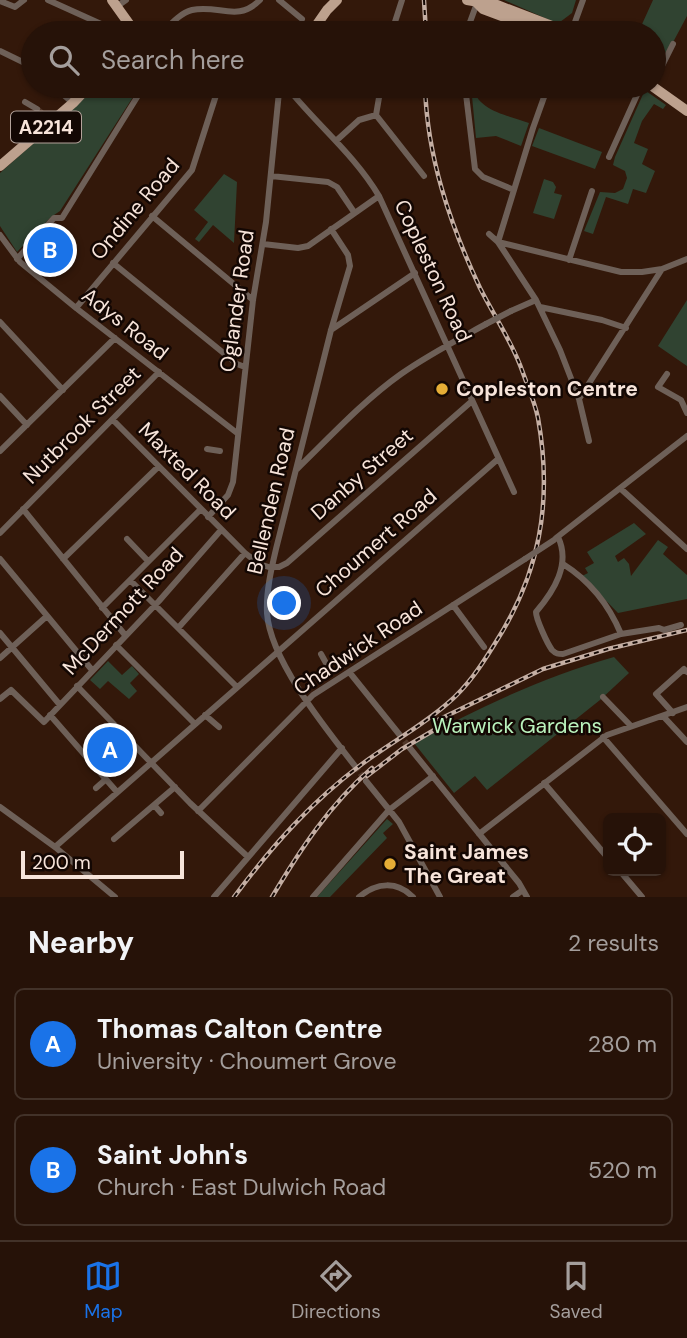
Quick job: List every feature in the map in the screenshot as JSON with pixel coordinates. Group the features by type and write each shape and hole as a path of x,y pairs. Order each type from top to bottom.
{"main road":[{"path":"319,21 337,0"},
{"path":"472,1 497,5 539,21"},
{"path":"472,1 483,9 515,21"},
{"path":"118,2 126,21"},
{"path":"666,91 687,103"},
{"path":"666,94 687,111"},
{"name":"A2214","path":"0,166 78,98"}],"street":[{"path":"0,1 15,7 24,0"},
{"path":"48,0 102,21"},
{"path":"174,21 189,11 250,10 260,0"},
{"path":"279,0 302,19"},
{"path":"396,21 402,0"},
{"path":"575,21 583,0"},
{"path":"468,21 472,1"},
{"path":"666,60 673,44"},
{"path":"0,51 21,61"},
{"path":"67,98 73,103"},
{"path":"17,259 54,218 62,218 137,98"},
{"name":"Ondine Road","path":"76,308 194,167 215,98"},
{"name":"Oglander Road","path":"208,517 231,489 232,453 263,244 278,98"},
{"name":"Copleston Road","path":"297,98 337,140 369,179 379,196 514,492"},
{"path":"379,98 376,115 424,176"},
{"path":"466,98 475,169 483,177 514,190"},
{"path":"498,242 544,98"},
{"path":"609,157 636,98"},
{"path":"25,102 37,109"},
{"path":"337,140 359,120 376,115"},
{"path":"271,176 327,182 337,187 354,212"},
{"path":"569,260 592,191"},
{"path":"263,244 298,248 308,246 379,196"},
{"path":"152,216 253,300"},
{"name":"Bellenden Road","path":"331,229 348,255 350,266 295,471 272,568 267,613 277,652 355,766"},
{"path":"489,234 498,242 540,307 579,399 589,441"},
{"name":"Adys Road","path":"0,235 17,259 237,433"},
{"path":"498,242 621,272 663,269 687,259"},
{"path":"113,263 245,368"},
{"path":"579,399 663,269"},
{"path":"331,330 415,273"},
{"path":"295,471 355,413 400,375 447,345 536,300"},
{"path":"540,307 626,328"},
{"path":"0,322 63,390"},
{"path":"0,451 115,338"},
{"name":"Nutbrook Street","path":"0,533 159,372"},
{"path":"667,374 658,387 681,400 687,413"},
{"path":"0,396 27,425"},
{"name":"Danby Street","path":"272,568 287,563 472,401"},
{"name":"Maxted Road","path":"113,420 221,530 258,564 272,568"},
{"name":"Chadwick Road","path":"198,811 307,699 556,538 687,436"},
{"path":"207,449 220,451"},
{"name":"Choumert Road","path":"55,847 498,459"},
{"path":"63,559 158,467"},
{"path":"621,489 687,549"},
{"path":"23,509 125,635"},
{"path":"102,608 200,510"},
{"name":"McDermott Road","path":"50,715 155,605 221,530"},
{"path":"556,538 563,552 563,564 551,594 536,612 537,622 552,649 563,654 621,634 659,628 664,630 681,625"},
{"path":"127,539 148,561"},
{"path":"179,627 246,553"},
{"path":"0,559 92,670"},
{"path":"563,564 590,585 605,602 621,634"},
{"path":"130,580 237,687"},
{"path":"453,605 484,647"},
{"path":"0,659 47,616"},
{"path":"0,633 60,705"},
{"path":"116,645 195,724"},
{"path":"321,654 326,663"},
{"path":"673,712 656,694 684,670 687,672"},
{"path":"332,671 337,679"},
{"path":"350,673 399,734"},
{"path":"77,686 198,811 248,857"},
{"path":"0,699 11,690 44,722 50,715 117,792"},
{"path":"603,697 631,726"},
{"path":"479,834 603,737 687,707"},
{"path":"205,715 219,727"},
{"path":"663,716 687,742"},
{"path":"603,737 687,834"},
{"path":"409,747 527,897"},
{"path":"214,897 342,748"},
{"path":"313,897 389,810 433,776"},
{"path":"96,788 105,780"},
{"path":"366,781 404,831 440,897"},
{"path":"544,783 603,852"},
{"path":"114,839 175,787"},
{"path":"154,805 161,813"},
{"path":"0,807 55,847 115,897"},
{"path":"624,876 642,897"},
{"path":"359,897 377,887 390,884 402,887 414,897"},
{"path":"513,897 523,890"}],"green space":[{"path":"504,0 576,0 572,13 561,21 552,21"},
{"path":"653,0 687,0 687,16 666,55 666,21 643,21"},
{"path":"84,98 132,98 60,211 17,252 0,226 0,173"},
{"path":"472,98 478,98 486,106 503,115 529,123 521,146 496,136 476,138"},
{"path":"641,98 656,98 666,105 663,109 654,104 642,121 634,143 648,149 642,164 655,171 646,193 633,189 628,204 606,197 593,234 584,231 600,192 615,193 623,189 627,178 625,171 613,165"},
{"path":"539,128 602,152 595,169 532,146"},
{"path":"224,174 237,182 234,243 213,225 199,242 195,239 208,222 194,210"},
{"path":"544,179 553,182 556,187 554,193 562,195 554,219 533,213"},
{"path":"687,300 687,366 658,346"},
{"path":"634,523 646,534 615,556 618,562 624,558 629,564 631,576 658,540 668,547 663,554 687,575 687,599 618,613 582,576 588,573 585,568 594,563 587,552"},
{"name":"Warwick Gardens","path":"614,657 629,673 600,700 487,790 475,776 454,793 414,743 511,694"},
{"path":"108,661 122,675 132,666 139,674 130,683 137,691 129,699 108,681 100,689 90,680"},
{"path":"387,819 393,824 383,833 387,838 330,897 317,897"}],"tunnel":[{"path":"37,109 47,117"},
{"path":"326,663 332,671"},
{"path":"399,734 409,747"},
{"path":"355,766 366,781"}],"railway":[{"path":"424,0 425,21"},
{"path":"234,897 309,809 362,764 438,711 467,683 510,618 532,564 539,536 544,479 537,412 519,362 480,288 450,215 435,164 426,98"},
{"path":"438,720 543,669 608,649 687,630"},
{"path":"367,776 402,749 451,720"},
{"path":"272,897 317,828 372,768"}],"place":[{"name":"Saint John's","path":"50,250"},
{"name":"Copleston Centre","path":"442,389"},
{"name":"Thomas Calton Centre","path":"110,750"},
{"name":"Saint James The Great","path":"390,864"}]}
